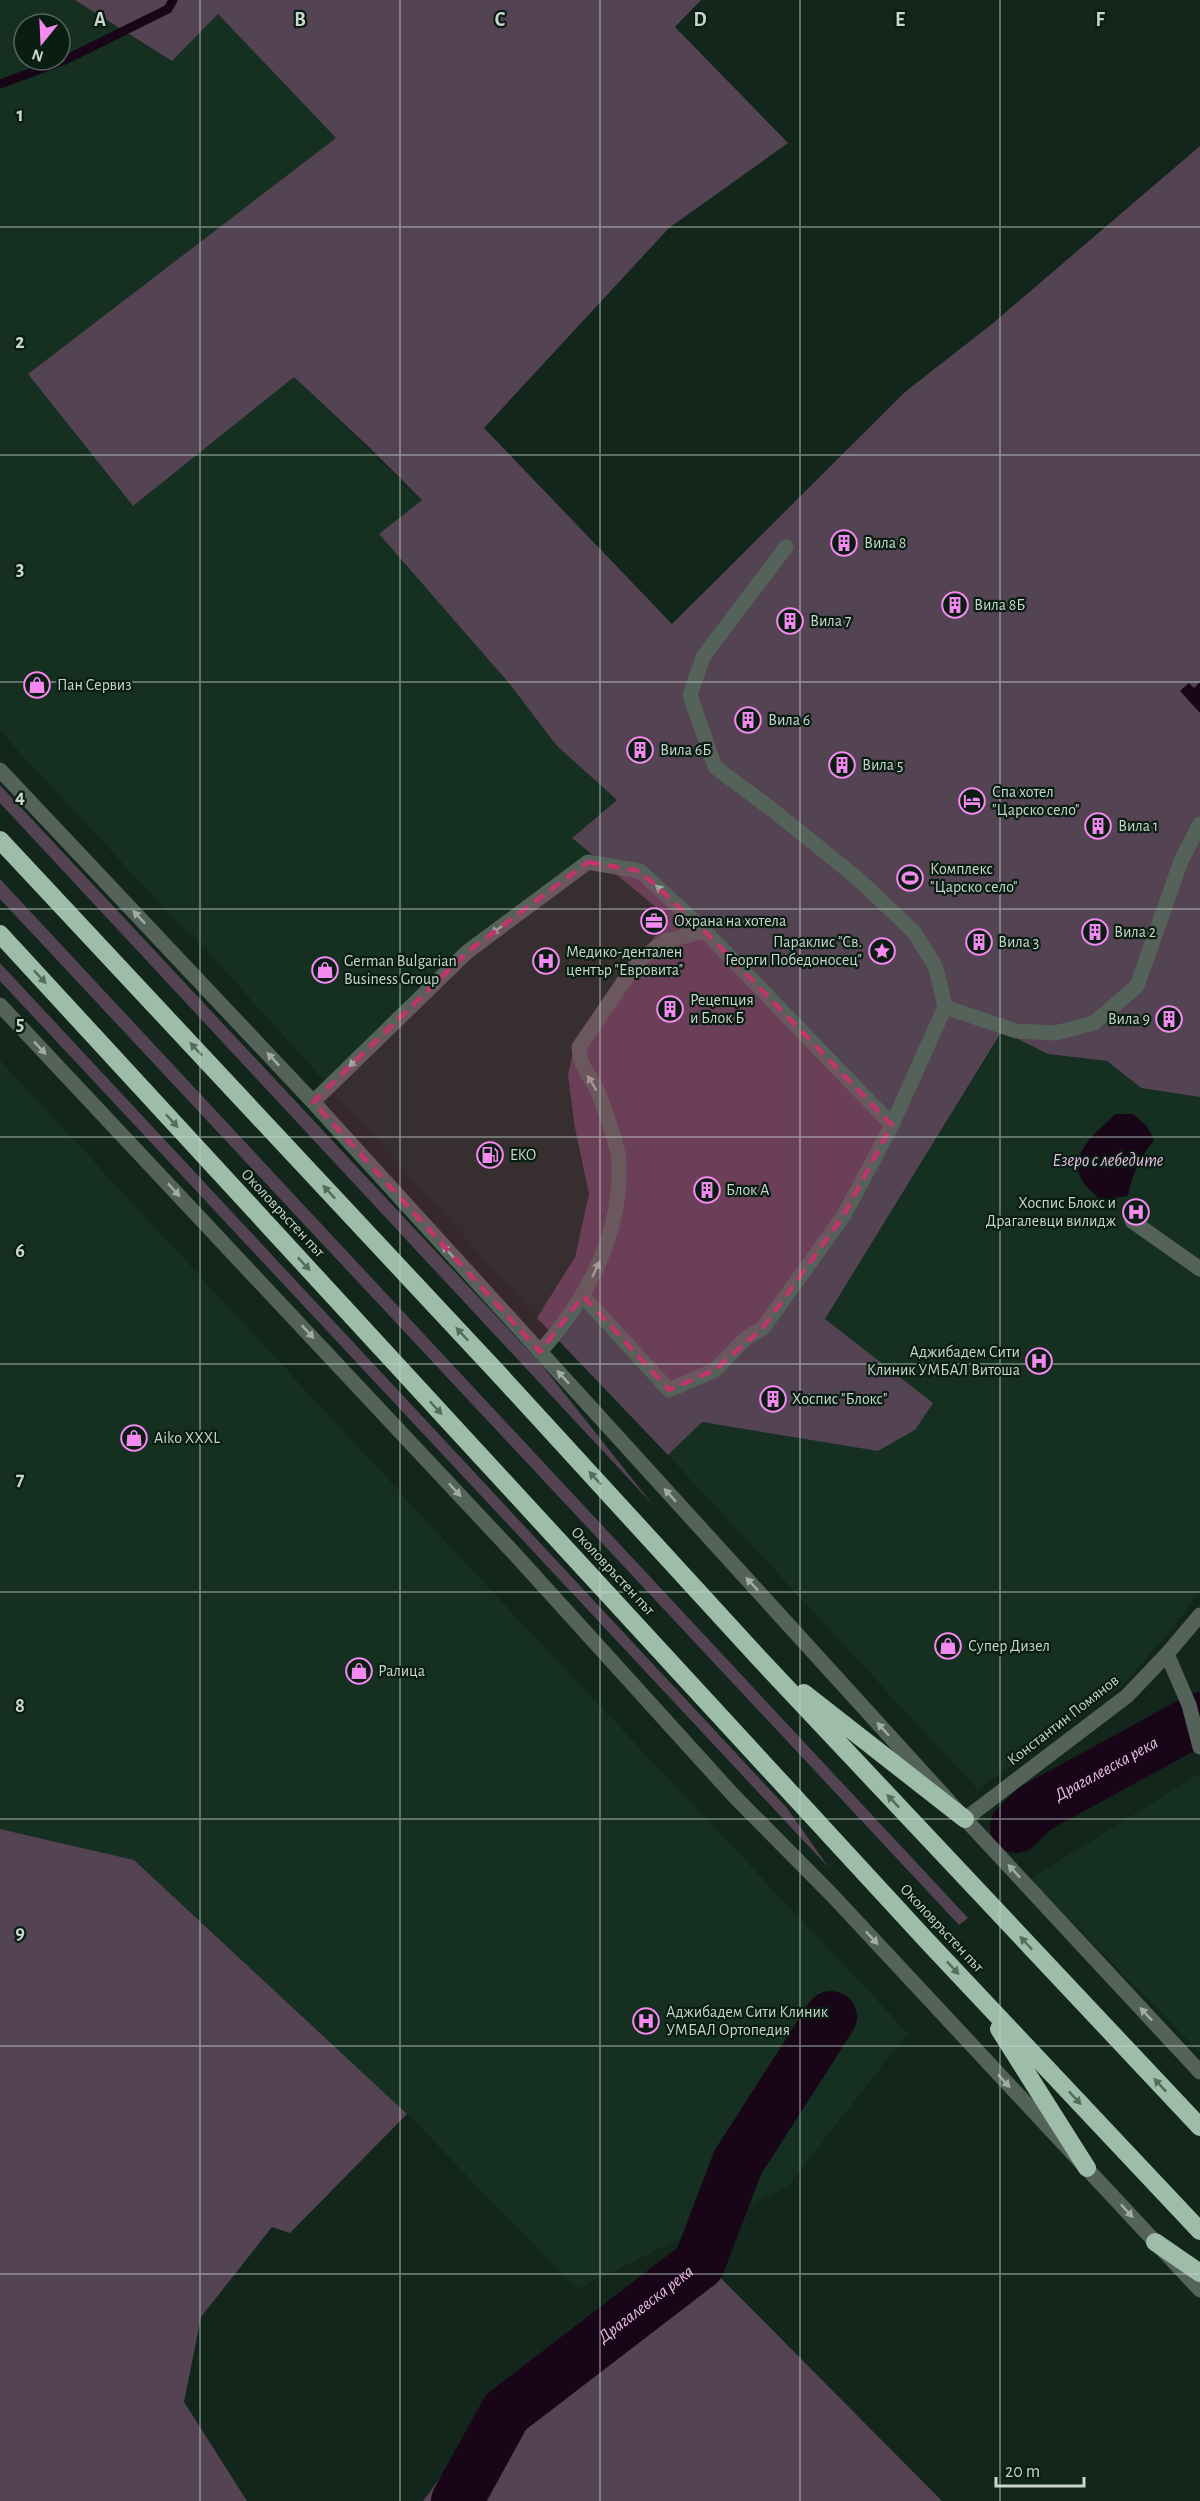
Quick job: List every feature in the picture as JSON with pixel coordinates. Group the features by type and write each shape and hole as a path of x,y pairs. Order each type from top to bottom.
{"highway":[{"path":"0,840 497,1372 758,1657 1200,2127"},
{"name":"Околовръстен път","path":"0,934 977,1995 1200,2231"},
{"path":"758,1657 965,1819"},
{"path":"977,1995 1087,2168"},
{"path":"1155,2242 1200,2273"}],"street":[{"path":"583,1296 669,1390 715,1370 747,1338 764,1328 844,1215 892,1125 945,1007 936,968 914,932 856,878 774,811 715,767 690,695 704,657 786,547"},
{"path":"0,770 313,1102 965,1819 1200,2073"},
{"path":"945,1007 1016,1031 1055,1033 1094,1023 1137,986 1181,861 1200,824"},
{"path":"313,1102 466,952 588,862 640,871 705,931 892,1125"},
{"path":"540,1352 554,1337 583,1296 606,1248 619,1201 619,1156 597,1090 580,1064 579,1047 637,962 665,941 705,931"},
{"path":"0,1005 511,1550 734,1796 832,1895 1200,2290"},
{"path":"1132,1221 1200,1269"},
{"name":"Константин Помянов","path":"965,1819 1127,1696 1200,1615"},
{"path":"1167,1654 1189,1705 1200,1747"}],"highlighted area":[{"path":"588,862 640,871 705,931 892,1125 844,1215 763,1328 715,1370 669,1390 583,1296 540,1352 313,1102 467,952"}],"shaded area":[{"path":"0,0 75,0 172,61 218,14 337,138 28,374 133,506 294,377 422,501 379,534 508,682 557,746 617,800 572,838 669,918 575,1042 575,1128 589,1194 575,1257 537,1318 192,934 190,936 0,731"},
{"name":"Комплекс \"Царско село\"","path":"75,0 701,0 675,27 788,143 669,228 484,428 672,624 905,392 992,324 1200,146 1200,1097 1141,1088 1107,1061 1048,1054 1002,1031 825,1319 933,1403 915,1430 878,1451 702,1422 668,1455 537,1318 575,1257 589,1194 575,1128 568,1075 575,1042 669,918 572,838 617,800 557,746 508,682 379,534 422,500 294,377 133,506 28,374 336,138 218,14 172,61"},
{"path":"0,785 541,1364 653,1505 0,803"},
{"path":"0,879 968,1918 959,1925 0,899"},
{"path":"0,963 787,1808 829,1868 0,981"},
{"path":"1003,1031 1048,1054 1107,1061 1141,1088 1200,1097 1200,1590 1171,1631 1120,1687 978,1790 668,1455 702,1422 878,1451 915,1430 932,1403 825,1319"},
{"path":"0,1060 457,1554 908,2033 787,2187 577,2289 407,2114 134,1860 0,1829"},
{"path":"1200,1773 1200,2053 1030,1879"},
{"path":"0,1829 134,1860 407,2114 290,2233 272,2227 201,2317 184,2402 247,2501 0,2501"},
{"path":"691,2248 942,2501 423,2501 510,2383"}],"water":[{"path":"1200,682 1200,713 1180,691 1189,683 1194,688"},
{"name":"Езеро с лебедите","path":"1115,1114 1133,1114 1147,1126 1154,1140 1137,1166 1128,1196 1100,1200 1084,1183 1079,1173 1078,1163 1092,1136"}],"waterway":[{"path":"0,84 65,60 168,9 173,0"},
{"name":"Драгалевска река","path":"1016,1827 1034,1809 1200,1718"},
{"name":"Драгалевска река","path":"457,2501 506,2412 699,2264 738,2162 831,2017"}],"place":[{"name":"Вила 8","path":"844,543"},
{"name":"Вила 8Б","path":"955,605"},
{"name":"Вила 7","path":"790,621"},
{"name":"Пан Сервиз","path":"37,685"},
{"name":"Вила 6","path":"748,720"},
{"name":"Вила 6Б","path":"640,750"},
{"name":"Вила 5","path":"842,765"},
{"name":"Спа хотел \"Царско село\"","path":"972,801"},
{"name":"Вила 1","path":"1098,826"},
{"name":"Комплекс \"Царско село\"","path":"910,878"},
{"name":"Охрана на хотела","path":"654,921"},
{"name":"Вила 2","path":"1095,932"},
{"name":"Вила 3","path":"979,942"},
{"name":"Параклис \"Св. Георги Победоносец\"","path":"882,951"},
{"name":"Медико-дентален център \"Евровита\"","path":"546,961"},
{"name":"German Bulgarian Business Group","path":"325,970"},
{"name":"Рецепция и Блок Б","path":"670,1009"},
{"name":"Вила 9","path":"1169,1019"},
{"name":"EKO","path":"490,1155"},
{"name":"Блок А","path":"707,1190"},
{"name":"Хоспис Блокс и Драгалевци вилидж","path":"1136,1212"},
{"name":"Аджибадем Сити Клиник УМБАЛ Витоша","path":"1039,1361"},
{"name":"Хоспис \"Блокс\"","path":"773,1399"},
{"name":"Aiko XXXL","path":"134,1438"},
{"name":"Супер Дизел","path":"948,1646"},
{"name":"Ралица","path":"359,1671"},
{"name":"Аджибадем Сити Клиник УМБАЛ Ортопедия","path":"646,2021"}]}
